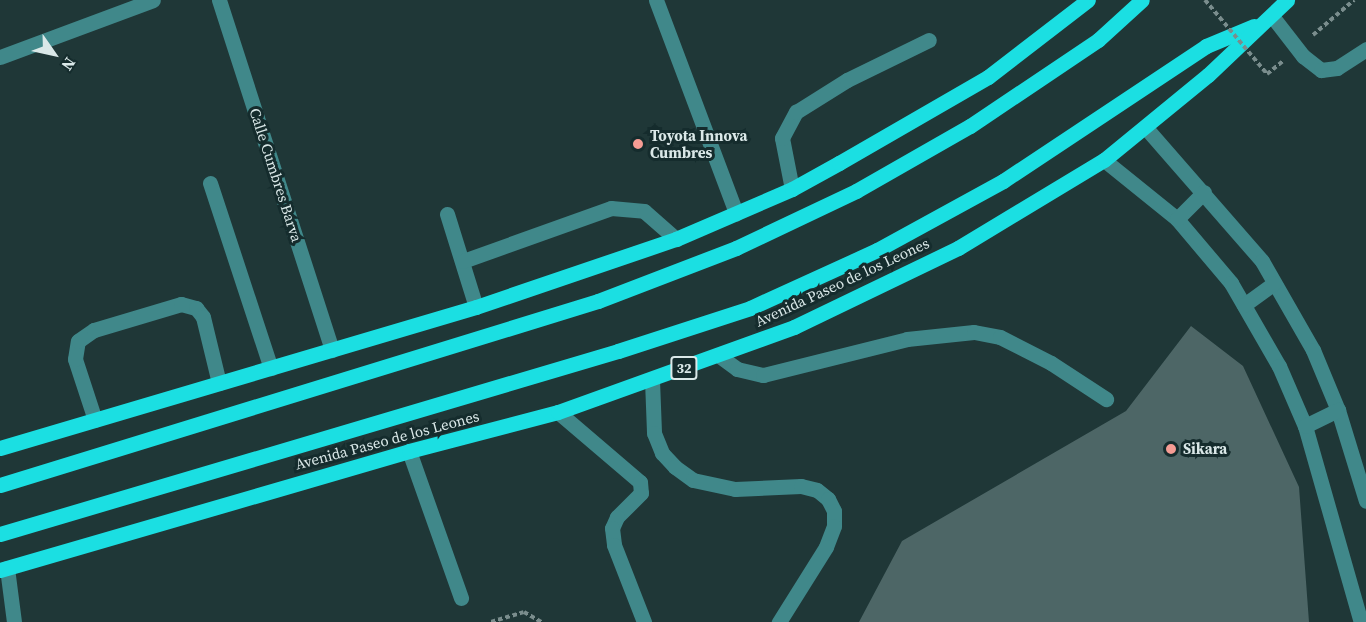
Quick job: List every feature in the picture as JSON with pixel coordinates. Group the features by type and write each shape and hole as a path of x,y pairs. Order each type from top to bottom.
{"main road":[{"path":"0,448 476,307 676,239 792,189 988,77 1088,0"},
{"path":"0,485 598,301 736,248 856,191 970,126 1098,40 1142,0"},
{"name":"Avenida Paseo de los Leones","path":"3,569 409,451 558,412 794,327 958,248 1104,160 1146,128 1287,0"},
{"path":"0,534 618,351 750,308 877,250 1003,181 1206,46 1267,19"}],"street":[{"path":"0,57 153,0"},
{"name":"Calle Cumbres Barva","path":"219,0 332,350"},
{"path":"656,0 736,213"},
{"path":"1267,19 1303,56 1321,70 1337,68 1366,48"},
{"path":"792,189 782,138 796,112 847,80 929,40"},
{"path":"1146,128 1262,261 1313,350 1338,410 1366,501"},
{"path":"1104,160 1177,219 1231,283 1279,366 1305,426 1361,622"},
{"path":"210,183 271,368"},
{"path":"1177,219 1204,192"},
{"path":"463,261 611,208 644,211 676,239"},
{"path":"447,214 476,307"},
{"path":"1244,305 1274,283"},
{"path":"95,420 75,359 78,341 94,330 170,307 190,305 203,316 219,383"},
{"path":"717,355 737,369 763,375 907,339 974,332 1000,337 1051,363 1106,399"},
{"path":"652,380 654,433 662,453 675,467 693,480 735,489 801,486 817,490 828,499 834,511 834,526 826,547 779,622"},
{"path":"1305,426 1338,410"},
{"path":"558,412 640,482 641,493 617,517 612,528 614,545 644,622"},
{"path":"409,451 461,598"},
{"path":"3,569 14,622"}],"path":[{"path":"1204,0 1267,74"},
{"path":"492,622 524,612 541,622"}],"building":[{"name":"Sikara","path":"1191,326 1243,366 1299,487 1309,622 859,622 902,541 1126,411"}],"place":[{"name":"Toyota Innova Cumbres","path":"638,144"},
{"name":"Sikara","path":"1171,449"}]}
